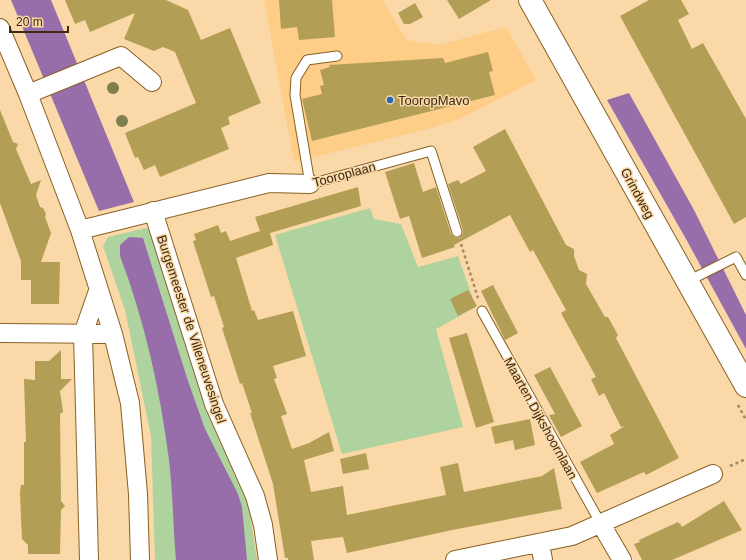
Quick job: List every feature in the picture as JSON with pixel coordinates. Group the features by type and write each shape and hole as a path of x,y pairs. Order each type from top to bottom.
{"street":[{"name":"Grindweg","path":"530,0 694,278 746,386"},
{"path":"0,28 35,91 112,334 130,403 138,494 140,560"},
{"path":"35,91 88,68 122,56 152,82"},
{"name":"Tooroplaan","path":"80,230 147,212 269,183 310,184"},
{"name":"Burgemeester de Villeneuvesingel","path":"147,212 214,404 255,496 263,525 268,560"},
{"path":"89,560 83,334 98,291"},
{"path":"0,333 112,334"},
{"path":"455,560 541,551 713,474"},
{"path":"602,524 622,560"}],"lane":[{"path":"310,184 295,94 296,78 307,60 336,56"},
{"name":"Tooroplaan","path":"310,184 431,151 457,232"},
{"path":"694,278 736,257 746,275"},
{"name":"Maarten Dijkshoornlaan","path":"482,310 602,524"}],"path":[{"path":"457,232 482,310"}],"shaded area":[{"path":"11,0 51,0 134,202 99,211"},
{"name":"TooropMavo","path":"264,0 382,0 407,40 439,45 506,27 536,80 457,120 427,129 294,162"},
{"path":"629,93 694,210 746,315 746,349 686,239 607,100"},
{"path":"129,237 143,238 188,381 205,429 238,494 242,507 247,560 176,560 170,472 161,408 144,331 120,256 120,245"}],"green space":[{"path":"370,208 374,219 401,224 418,267 458,256 476,307 436,329 463,427 342,454 275,235"},
{"path":"146,228 152,231 215,430 237,471 248,502 257,560 155,560 151,436 125,310 103,246 108,237"}],"building":[{"path":"65,0 166,0 188,10 201,40 230,28 261,103 228,117 230,124 221,128 229,149 160,177 155,165 144,170 138,157 135,158 125,133 196,103 175,52 163,47 154,51 124,39 135,13 90,32 85,20 75,24"},
{"path":"279,0 332,0 335,37 299,40 297,27 281,29"},
{"path":"447,0 491,0 459,19"},
{"path":"649,0 681,0 689,14 678,20 692,49 703,43 746,119 746,217 734,224 620,16"},
{"path":"415,3 423,17 410,24 404,24 398,13"},
{"path":"488,52 493,71 489,72 495,95 312,141 302,99 322,94 320,86 324,85 320,70 330,67 329,65 443,58 445,63"},
{"path":"0,110 13,142 18,144 16,149 31,184 41,180 36,195 40,207 43,208 46,214 45,217 51,233 41,262 60,262 59,304 31,304 31,280 21,280 21,261 0,203"},
{"path":"505,129 566,245 574,249 574,256 579,270 587,274 586,284 605,317 608,317 618,335 616,338 679,458 646,475 644,472 597,493 580,462 614,444 610,435 625,426 621,427 604,393 599,396 591,379 596,377 561,313 566,310 533,250 530,252 510,215 454,245 455,247 422,258 409,216 400,219 385,172 414,163 423,192 436,187 451,234 455,238 459,238 463,234 463,230 448,184 458,180 461,184 486,171 473,147"},
{"path":"358,187 361,206 270,233 273,245 236,258 252,311 254,310 258,320 293,311 306,356 273,366 277,378 274,379 287,414 281,416 292,449 309,443 329,432 334,451 304,460 311,492 343,486 347,515 446,495 440,467 458,463 464,492 542,476 554,468 562,509 452,530 347,553 343,537 311,541 314,560 288,560 288,558 285,558 273,484 250,413 252,413 242,383 240,384 222,328 224,327 214,296 211,297 193,241 196,240 194,234 218,225 221,233 226,231 230,241 260,231 255,217"},
{"path":"493,285 518,333 505,340 481,291"},
{"path":"468,290 477,306 458,316 450,299"},
{"path":"467,333 494,422 476,428 449,338"},
{"path":"61,350 61,379 72,379 60,391 63,412 60,414 61,501 65,506 61,510 60,554 28,554 28,545 22,539 20,492 21,485 24,485 24,442 26,442 24,379 35,380 35,361 49,361"},
{"path":"550,367 582,426 561,437 549,415 555,414 534,375"},
{"path":"530,419 535,445 515,450 513,440 495,444 491,427"},
{"path":"366,453 369,469 343,474 340,459"},
{"path":"724,501 742,530 672,560 642,560 634,544 640,542 639,540 678,522 682,527"}],"place":[{"name":"TooropMavo","path":"390,100"}]}
